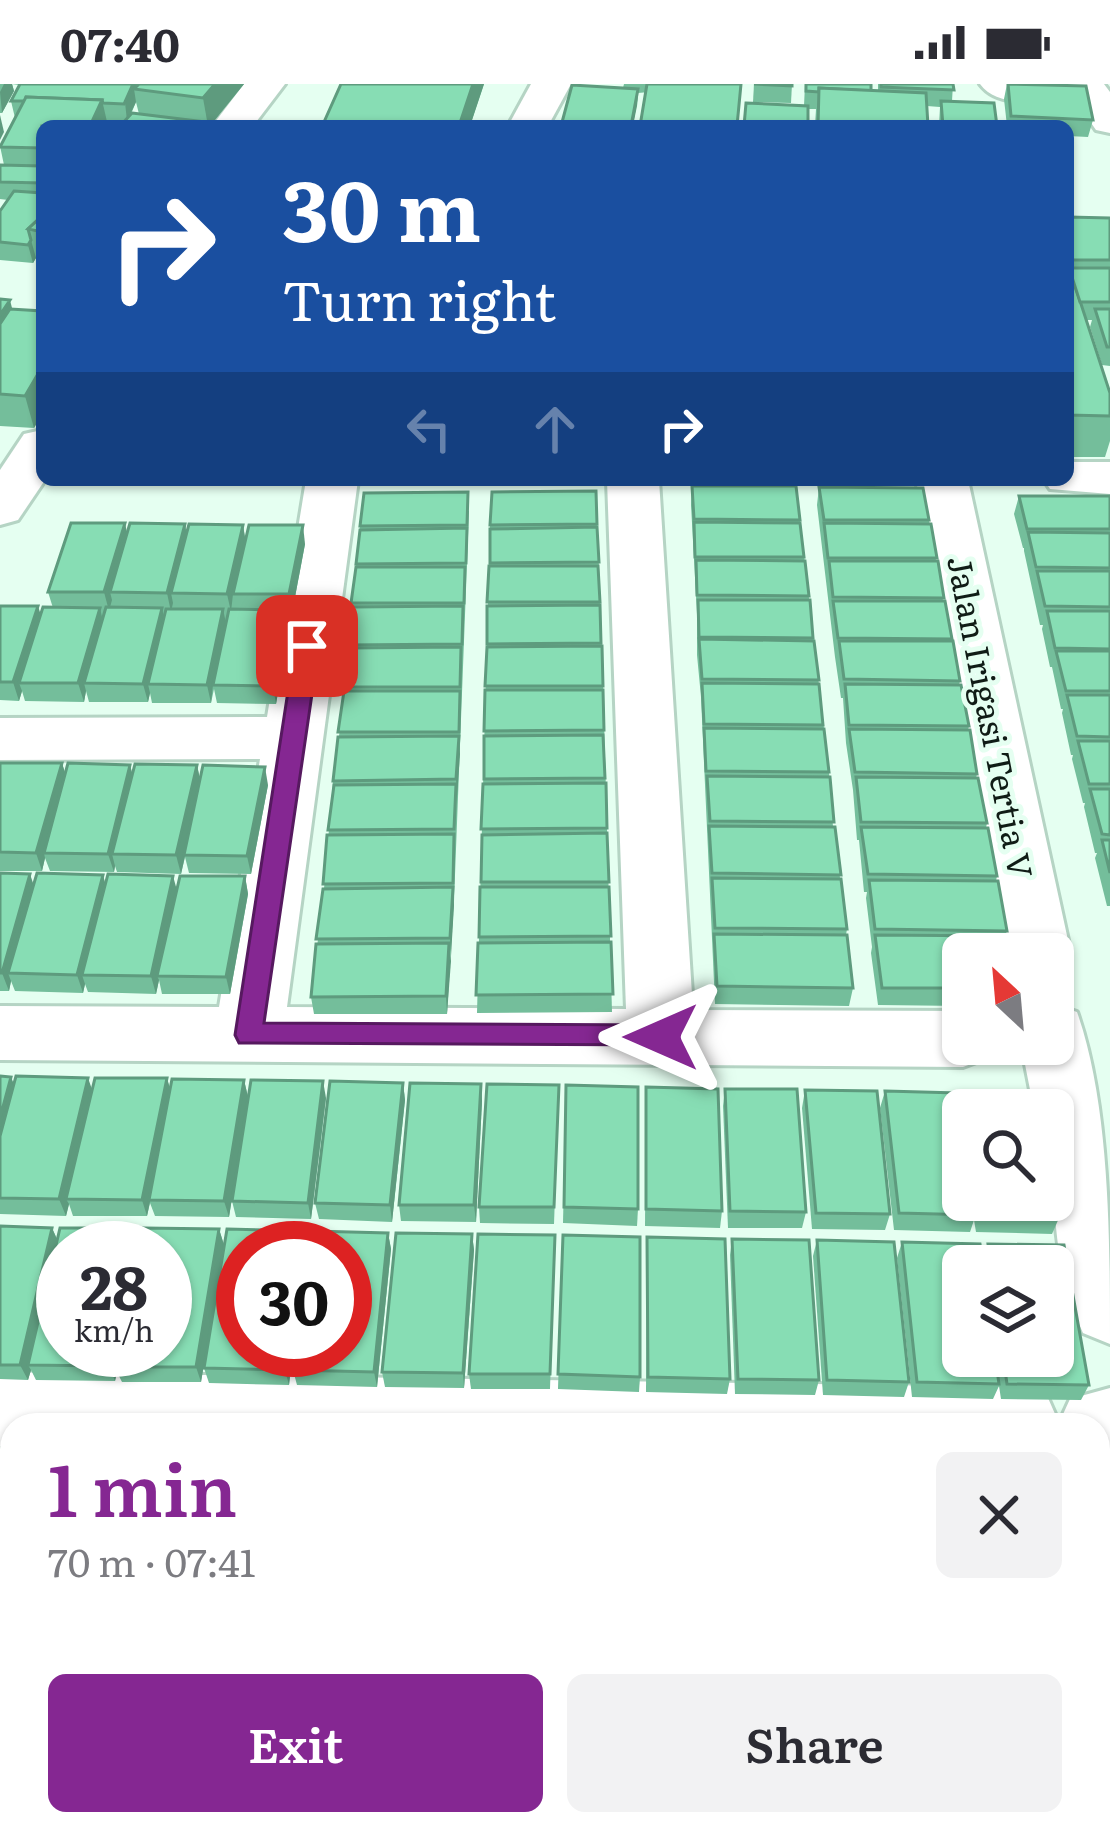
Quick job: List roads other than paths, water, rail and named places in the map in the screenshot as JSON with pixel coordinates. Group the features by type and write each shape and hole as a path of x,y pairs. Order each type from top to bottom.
{"street":[{"path":"237,120 265,84"},
{"path":"531,120 551,84"},
{"path":"1000,84 1011,89 1084,84 1110,121"},
{"path":"1074,478 1110,478"},
{"path":"249,1035 331,486"},
{"path":"633,486 661,1037"},
{"name":"Jalan Irigasi Tertia V","path":"943,486 1033,933"},
{"path":"0,739 293,738"},
{"path":"0,1034 942,1039"},
{"path":"1072,1065 1110,1309"},
{"path":"0,1409 255,1413"}]}
